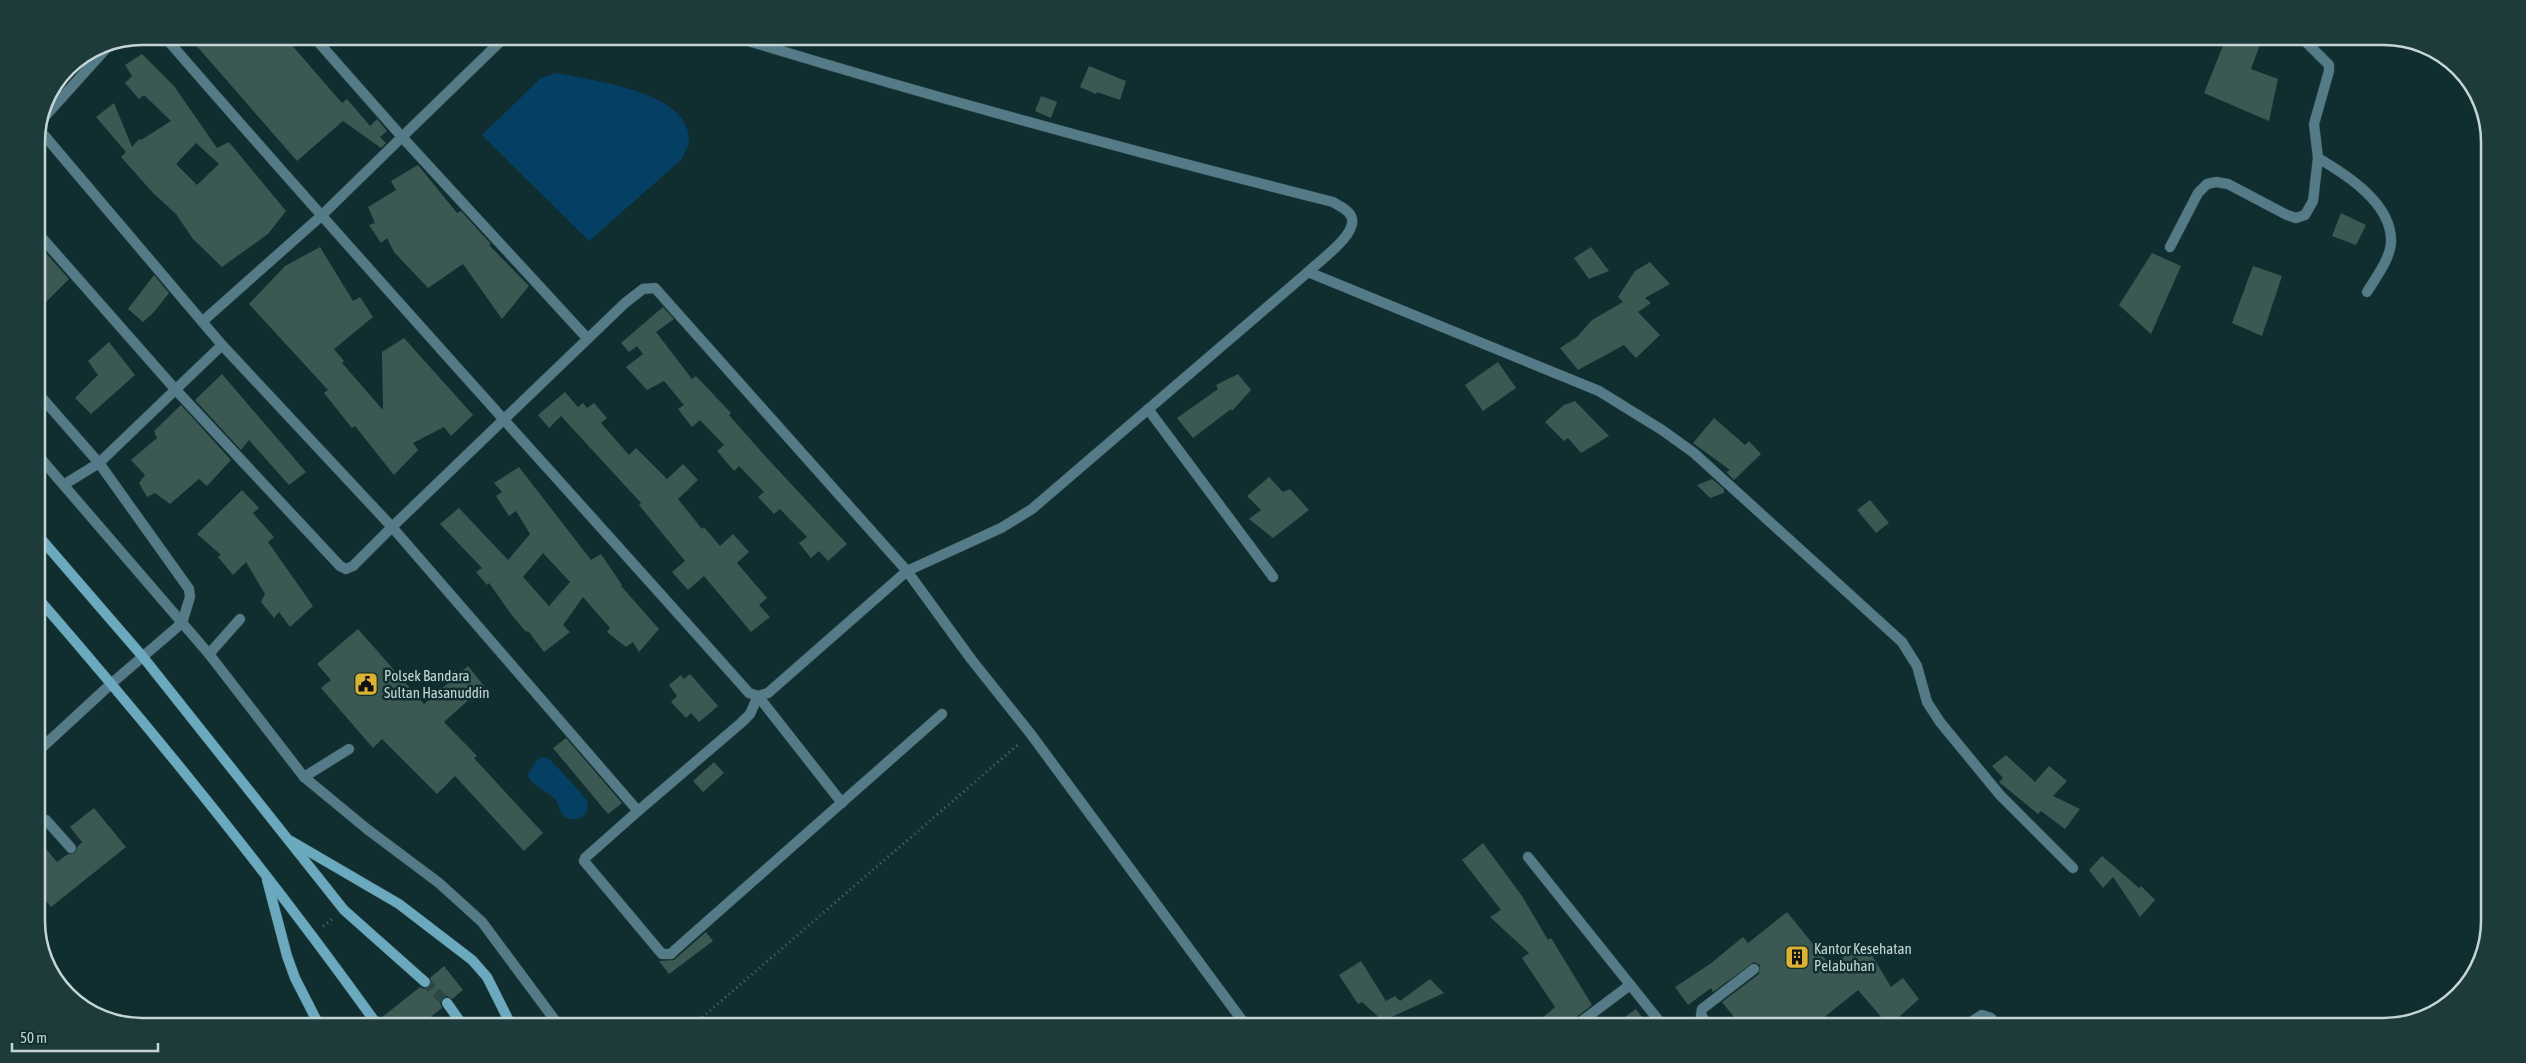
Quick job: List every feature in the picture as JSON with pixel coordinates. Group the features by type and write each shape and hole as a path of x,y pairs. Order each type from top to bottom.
{"main road":[{"path":"45,544 143,658 344,910 426,982"},
{"path":"45,606 112,684 266,876 312,934 372,1018"},
{"path":"286,838 399,904 472,960 487,977 508,1018"},
{"path":"266,876 287,956 295,978 315,1018"},
{"path":"447,1004 457,1018"}],"street":[{"path":"172,45 320,216 504,418 749,693 758,696 842,803"},
{"path":"321,45 402,137 587,338"},
{"path":"203,321 320,216 497,45"},
{"path":"761,45 1099,143 1333,202 1345,209 1352,217 1352,226 1348,236 1032,509 1001,528 907,571 768,693 758,696 750,714 741,723 638,811 585,858 584,861 660,953 666,955 676,949 942,714"},
{"path":"2170,247 2198,193 2207,184 2216,182 2228,184 2287,215 2296,218 2305,215 2313,200 2318,158 2314,124 2329,71 2329,65 2309,45"},
{"path":"50,111 101,54"},
{"path":"45,136 222,345 392,527 638,811"},
{"path":"2318,158 2344,174 2373,202 2383,214 2389,228 2391,244 2368,292"},
{"path":"45,241 175,389 340,566 346,569 353,566 587,338 643,288 655,288 907,571 971,659 1030,733 1240,1018"},
{"path":"1308,272 1599,391 1694,452 1902,642 1917,666 1927,702 1940,722 2000,795 2073,868"},
{"path":"65,484 99,463 222,345"},
{"path":"45,401 99,463 189,589 190,597 182,623 45,746"},
{"path":"1148,409 1273,576"},
{"path":"45,463 209,654 304,777 367,829 439,884 482,922 553,1018"},
{"path":"209,654 240,620"},
{"path":"304,777 349,749"},
{"path":"45,820 71,848"},
{"path":"1528,857 1657,1018"},
{"path":"1703,1018 1701,1015 1702,1009 1754,969"},
{"path":"1586,1018 1630,984"},
{"path":"1976,1018 1982,1014 1991,1018"}],"path":[{"path":"701,1018 1030,733"},
{"path":"312,934 344,910"}],"water":[{"path":"557,73 637,91 658,100 675,111 686,125 689,142 681,160 589,241 482,135 541,78"},
{"path":"543,757 553,763 587,800 588,808 586,813 580,818 571,819 566,817 561,813 556,800 530,779 528,775 536,761"}],"building":[{"path":"196,45 292,45 342,103 347,99 370,126 377,119 387,131 380,137 386,143 381,148 343,121 297,161"},
{"path":"2223,45 2260,45 2251,69 2278,79 2269,121 2204,93"},
{"path":"142,54 174,86 217,148 229,142 286,211 268,234 222,267 193,239 176,214 153,193 121,157 126,152 96,117 114,103 132,147 139,139 141,140 171,121 144,95 139,99 125,83 132,76 125,65","holes":["196,143 219,164 197,185 176,164"]},
{"path":"1089,66 1126,81 1120,100 1097,92 1096,94 1080,87"},
{"path":"1041,96 1057,102 1051,118 1035,111"},
{"path":"418,165 457,213 461,211 491,244 489,245 529,286 502,319 463,264 428,288 394,252 387,238 381,243 369,225 375,223 368,207 396,190 391,181"},
{"path":"2341,213 2366,225 2356,245 2332,236"},
{"path":"320,247 353,301 360,297 373,317 334,349 344,361 342,363 383,410 382,352 404,338 473,415 451,436 444,427 413,443 418,450 394,475 355,426 352,428 324,393 328,390 249,304 285,266"},
{"path":"1591,247 1609,271 1589,279 1574,258"},
{"path":"45,252 69,279 45,303"},
{"path":"2152,253 2181,266 2151,334 2119,305"},
{"path":"1650,262 1670,284 1645,298 1651,303 1638,312 1660,335 1636,358 1624,345 1578,370 1560,348 1577,337 1592,320 1623,302 1618,297 1635,271"},
{"path":"2253,266 2282,276 2262,336 2232,323"},
{"path":"154,275 169,293 154,312 143,322 128,309"},
{"path":"663,307 674,319 656,332 692,379 696,376 731,413 729,415 766,457 847,544 828,561 819,551 811,558 799,543 807,537 780,509 774,514 758,497 764,492 739,466 734,471 717,451 724,445 700,420 692,427 678,409 684,405 664,381 647,390 626,367 643,354 637,346 629,352 621,343"},
{"path":"109,342 135,375 91,414 75,398 98,375 88,361"},
{"path":"1498,362 1516,388 1483,411 1465,385"},
{"path":"222,374 306,472 289,485 249,440 241,450 195,400"},
{"path":"1238,374 1251,390 1232,411 1231,409 1193,438 1177,418 1218,389 1216,385"},
{"path":"565,392 578,407 583,403 587,408 594,403 607,418 601,423 629,455 636,448 667,479 683,464 698,480 678,499 702,529 704,527 720,546 733,534 749,552 737,563 767,598 759,605 770,617 751,632 704,576 688,590 672,572 685,561 639,505 641,503 561,416 549,428 538,415"},
{"path":"1575,401 1609,436 1581,453 1568,438 1564,441 1545,422 1564,405"},
{"path":"181,405 231,460 207,486 199,479 170,504 155,493 147,497 139,483 145,475 131,460 157,438 154,431"},
{"path":"1714,418 1745,445 1749,441 1761,454 1734,480 1726,472 1730,470 1693,443"},
{"path":"519,467 591,560 601,554 621,586 659,629 639,652 633,642 626,647 607,632 610,628 583,597 563,625 570,632 544,652 528,631 526,632 489,583 487,585 476,572 482,568 440,524 459,508 508,560 530,534 516,511 509,516 496,496 502,492 494,483","holes":["543,553 570,582 549,606 523,577"]},
{"path":"1269,477 1283,492 1290,489 1309,510 1273,538 1249,519 1261,510 1247,496"},
{"path":"1712,479 1724,489 1724,493 1710,498 1697,485"},
{"path":"242,490 259,508 253,513 274,537 268,542 313,606 290,627 279,612 274,618 261,602 265,594 246,562 233,575 218,557 221,555 197,534"},
{"path":"1870,500 1889,523 1876,533 1857,510"},
{"path":"358,629 424,704 468,666 484,686 444,722 477,756 474,758 543,833 524,851 455,776 437,794 382,739 373,748 321,688 331,680 317,664"},
{"path":"690,674 718,706 699,722 691,713 686,718 671,702 677,696 669,685 681,675 684,679"},
{"path":"566,738 622,803 608,814 553,748"},
{"path":"2006,755 2035,782 2049,766 2067,781 2053,796 2080,809 2065,829 2041,811 2038,814 1999,782 2003,778 1992,766"},
{"path":"714,762 724,773 703,792 693,781"},
{"path":"94,808 126,847 51,907 45,900 45,848 57,862 68,854 75,853 82,842 70,827"},
{"path":"1483,843 1522,896 1548,940 1551,938 1592,1005 1575,1018 1542,1018 1555,1007 1522,958 1529,953 1490,917 1501,910 1462,860"},
{"path":"2102,856 2139,888 2141,886 2155,900 2140,917 2113,877 2103,888 2089,870"},
{"path":"1787,912 1830,965 1865,944 1891,987 1903,978 1919,999 1898,1018 1882,1018 1858,990 1823,1018 1735,1018 1722,1002 1759,974 1760,965 1754,962 1713,992 1711,988 1688,1005 1675,987 1710,964 1743,937 1748,943"},
{"path":"706,932 713,941 669,974 659,961 674,960"},
{"path":"1361,961 1386,1001 1395,996 1400,1001 1430,979 1444,993 1390,1018 1380,1018 1362,1002 1358,1004 1339,975"},
{"path":"444,966 463,990 452,999 447,996 443,998 440,1003 442,1008 429,1018 381,1018 420,987 424,989 430,987 432,983 430,978"},
{"path":"1636,1009 1642,1018 1624,1018"}],"tunnel":[{"path":"425,982 447,1003"}],"place":[{"name":"Polsek Bandara Sultan Hasanuddin","path":"366,684"},
{"name":"Kantor Kesehatan Pelabuhan","path":"1797,957"}]}
